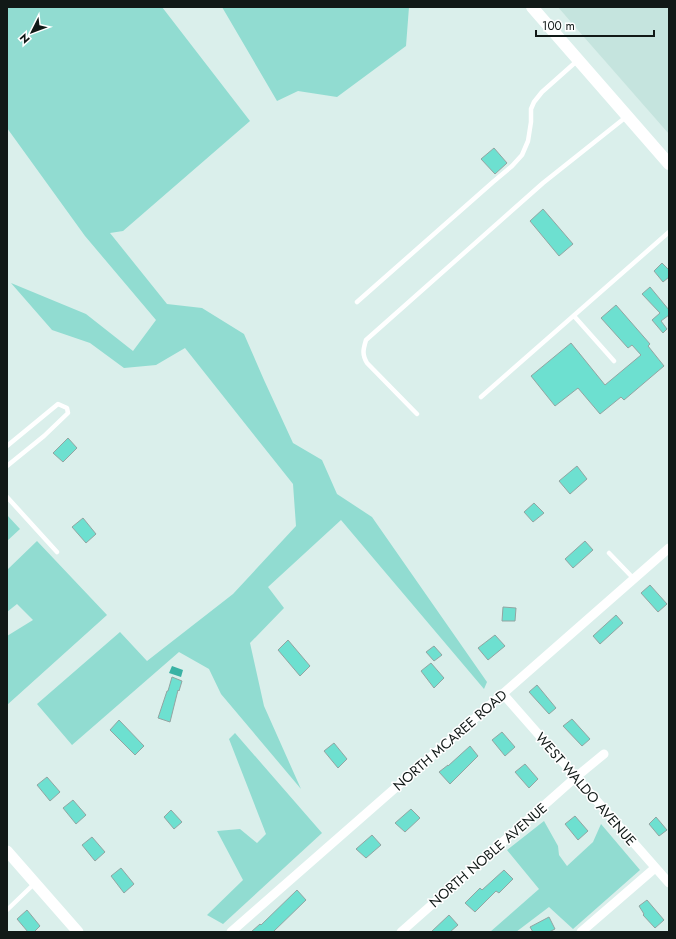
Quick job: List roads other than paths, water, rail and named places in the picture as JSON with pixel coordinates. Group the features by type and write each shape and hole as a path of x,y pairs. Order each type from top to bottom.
{"main road":[{"path":"532,7 669,164"}],"street":[{"name":"NORTH MCAREE ROAD","path":"231,932 669,548"},
{"name":"WEST WALDO AVENUE","path":"503,694 669,883"},
{"name":"NORTH NOBLE AVENUE","path":"401,932 604,754"},
{"path":"7,851 78,932"},
{"path":"581,932 655,868"}],"lane":[{"path":"357,302 512,166 522,155 528,141 531,109 534,102 578,60"},
{"path":"417,414 367,363 363,356 366,340 543,183 627,116"},
{"path":"481,397 669,232"},
{"path":"574,316 614,361"},
{"path":"7,446 58,404 67,408 68,413 44,436 7,466"},
{"path":"7,497 57,552"},
{"path":"609,553 634,579"},
{"path":"7,910 34,883"}]}
